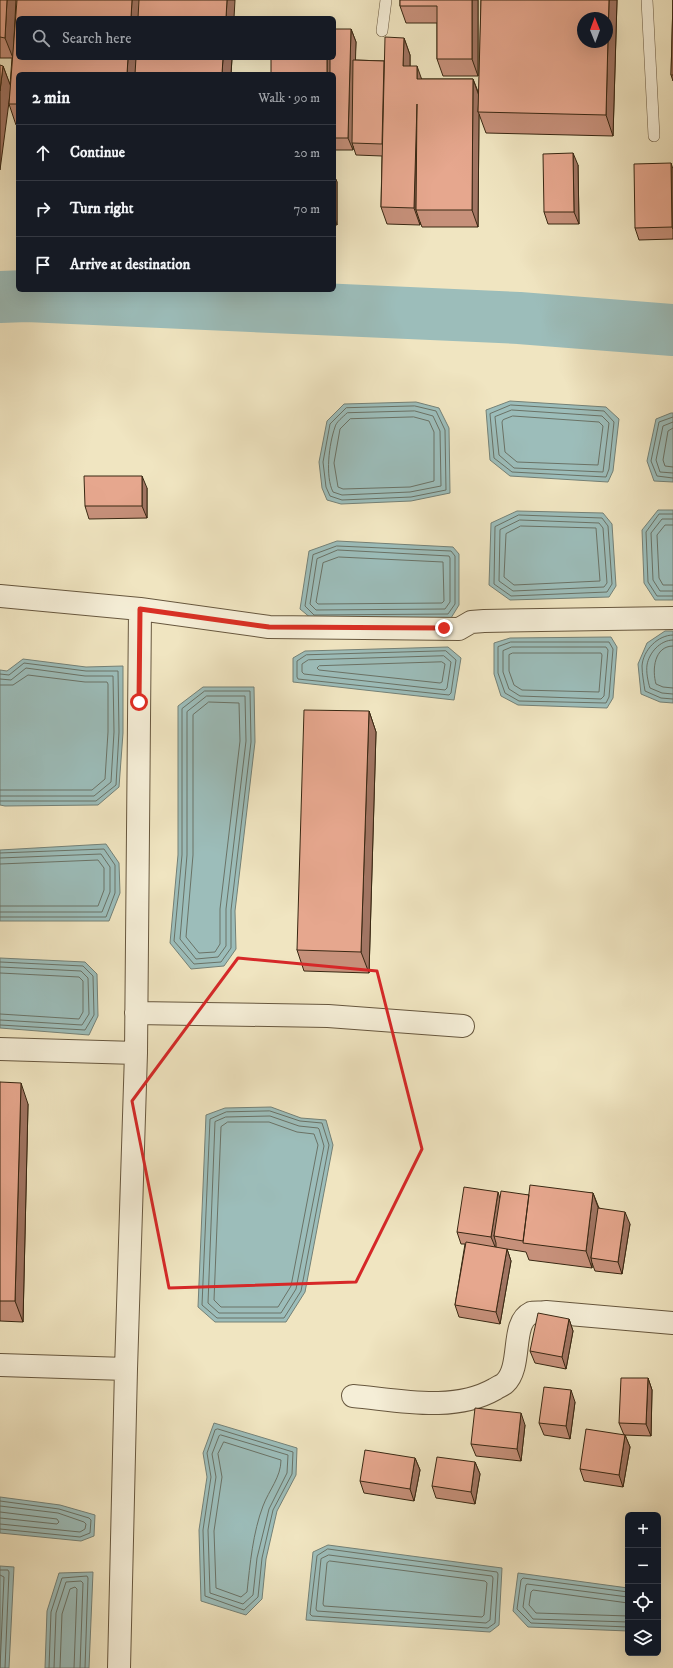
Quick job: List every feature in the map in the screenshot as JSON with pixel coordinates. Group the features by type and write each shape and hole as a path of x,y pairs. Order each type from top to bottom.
{"street":[{"path":"0,596 140,609 269,627 459,629 471,622 484,621 673,618"},
{"path":"119,1668 126,1369 136,1053 140,609"},
{"path":"136,1013 328,1016 463,1026"},
{"path":"0,1049 136,1053"},
{"path":"353,1396 421,1403 454,1402 486,1394 505,1383 515,1365 521,1322 531,1313 546,1312 673,1323"},
{"path":"0,1365 126,1369"}],"lane":[{"path":"382,31 386,0"},
{"path":"647,0 654,136"}],"highlighted area":[{"path":"238,958 377,971 422,1149 356,1282 169,1288 132,1101"}],"water":[{"path":"510,401 606,407 619,419 613,471 608,482 510,476 490,460 486,410"},
{"path":"416,402 439,408 449,428 450,493 411,501 341,504 327,500 322,488 319,462 327,421 344,404"},
{"path":"673,413 673,482 654,481 647,461 656,419"},
{"path":"658,510 673,510 673,600 655,600 644,583 642,530"},
{"path":"517,511 603,513 612,524 616,586 609,597 510,600 489,585 491,523"},
{"path":"337,541 453,547 459,554 459,605 451,618 312,619 300,609 309,551"},
{"path":"665,631 673,631 673,703 660,702 641,694 638,664 647,643"},
{"path":"611,637 617,647 613,698 607,708 518,705 501,696 494,674 494,643 510,638"},
{"path":"448,647 461,658 454,700 293,682 293,658 305,651"},
{"path":"23,659 86,667 123,666 123,733 119,787 98,805 0,805 0,670 7,671"},
{"path":"203,687 254,687 255,742 235,911 236,949 224,966 191,969 170,943 178,855 178,706"},
{"path":"106,844 119,863 120,893 109,921 0,921 0,850"},
{"path":"0,958 85,962 97,974 98,1016 89,1035 0,1028"},
{"path":"271,1107 301,1118 326,1120 333,1145 305,1292 286,1322 215,1322 198,1307 206,1115 225,1108"},
{"path":"214,1423 297,1448 296,1475 277,1511 266,1559 262,1599 246,1615 201,1601 199,1530 207,1477 203,1453"},
{"path":"0,1497 60,1505 95,1515 94,1536 81,1541 0,1533"},
{"path":"328,1545 502,1568 499,1625 490,1632 306,1620 313,1552"},
{"path":"0,1566 14,1567 9,1668 0,1668"},
{"path":"93,1572 89,1668 45,1668 47,1611 59,1573"},
{"path":"518,1573 625,1588 625,1631 528,1627 513,1611"}],"building":[{"path":"0,0 7,0 5,38 0,37"},
{"path":"17,0 132,0 131,16 16,16 16,60 128,60 127,72 16,72 16,104 9,104"},
{"path":"139,0 227,0 226,16 138,16"},
{"path":"400,0 472,0 472,59 437,59 437,6 400,6"},
{"path":"481,0 609,0 609,12 577,12 577,48 608,48 606,115 478,112"},
{"path":"673,0 673,75 671,75"},
{"path":"336,29 351,29 348,138 336,138 336,72 330,72 330,60 336,60"},
{"path":"385,37 404,38 403,66 417,66 417,79 473,79 472,210 416,210 417,104 414,208 381,207"},
{"path":"136,60 223,60 222,72 135,72"},
{"path":"271,60 327,60 327,72 271,72"},
{"path":"353,60 384,61 382,144 352,143"},
{"path":"0,65 3,66 0,91"},
{"path":"573,153 574,212 544,212 543,154"},
{"path":"671,163 672,227 635,228 634,164"},
{"path":"84,476 142,476 142,506 85,506"},
{"path":"304,710 369,711 361,952 297,950"},
{"path":"0,1082 21,1083 15,1301 0,1301"},
{"path":"530,1185 593,1193 586,1251 523,1243"},
{"path":"464,1187 498,1192 491,1237 457,1232"},
{"path":"501,1191 529,1195 523,1241 494,1236"},
{"path":"598,1208 625,1212 618,1262 591,1258"},
{"path":"466,1242 507,1249 496,1312 455,1305"},
{"path":"538,1313 569,1319 562,1357 530,1351"},
{"path":"621,1378 648,1378 646,1424 619,1423"},
{"path":"544,1387 571,1390 566,1426 539,1423"},
{"path":"475,1408 521,1413 517,1449 471,1444"},
{"path":"586,1429 625,1435 619,1475 580,1469"},
{"path":"365,1450 415,1458 410,1489 360,1481"},
{"path":"437,1457 475,1462 471,1492 432,1486"}],"waterway":[{"path":"0,297 27,296 519,318 673,330"}],"route":[{"path":"139,702 140,609 269,627 444,628"}]}
